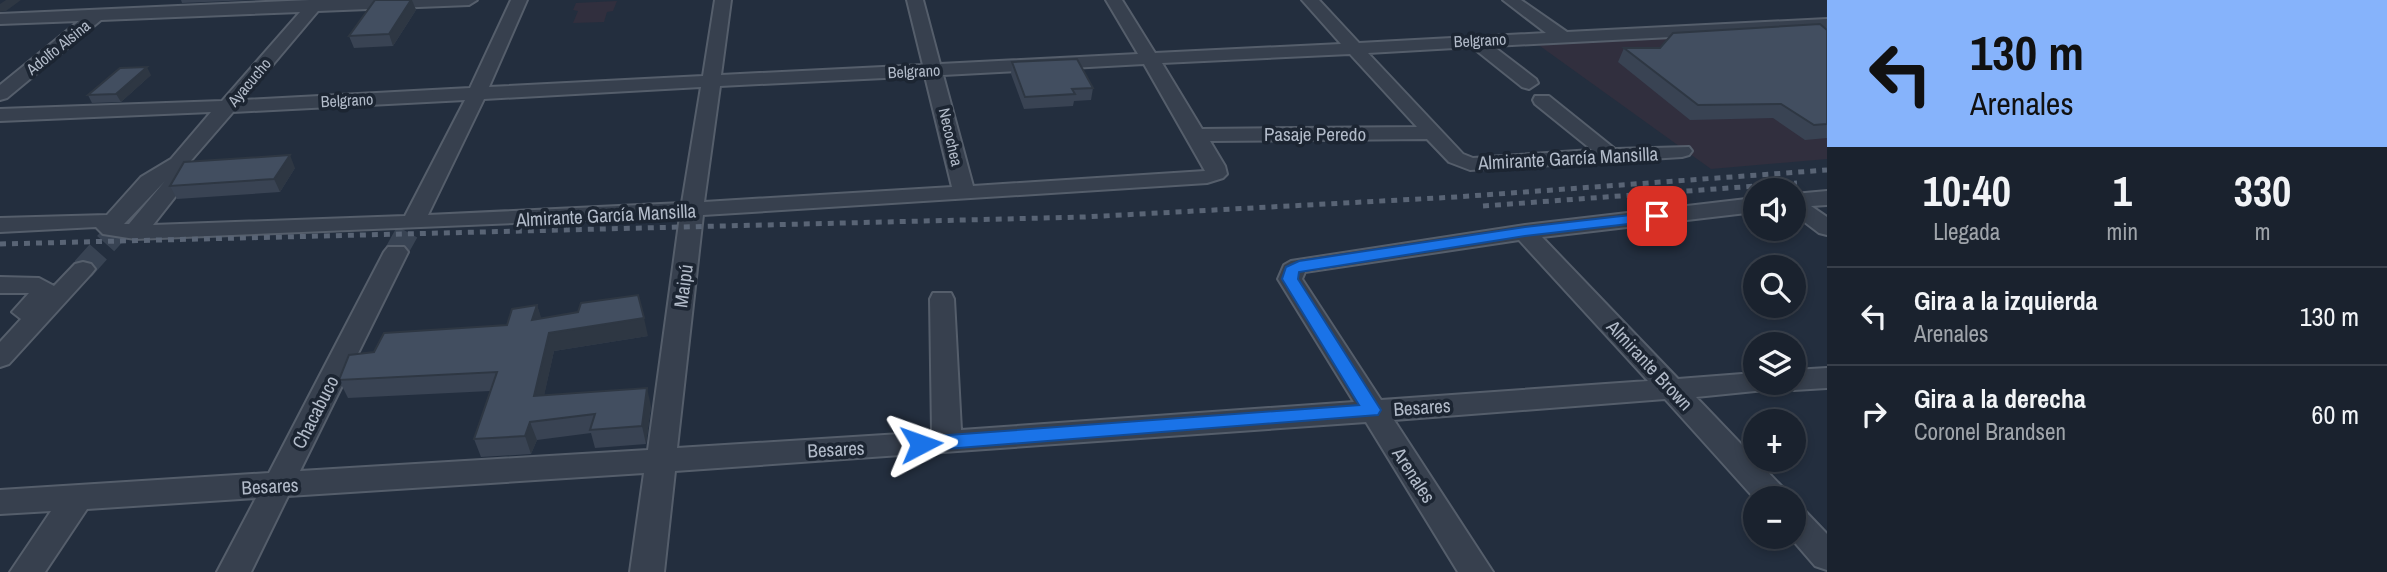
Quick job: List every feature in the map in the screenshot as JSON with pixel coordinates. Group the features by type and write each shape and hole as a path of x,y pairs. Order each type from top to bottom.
{"street":[{"name":"Adolfo Alsina","path":"0,94 117,0"},
{"path":"0,19 316,3 469,0"},
{"path":"408,222 429,170 451,146 477,94 519,0"},
{"name":"Maipú","path":"647,572 692,211 723,0"},
{"name":"Necochea","path":"915,0 964,193"},
{"path":"1114,0 1197,135"},
{"path":"1310,0 1433,134"},
{"path":"1511,0 1561,36"},
{"name":"Ayacucho","path":"123,227 175,183 178,163 316,3"},
{"name":"Belgrano","path":"0,115 477,94 1354,46 1827,24"},
{"path":"1475,41 1529,83"},
{"path":"1542,100 1611,156"},
{"name":"Pasaje Peredo","path":"1197,135 1433,134"},
{"name":"Almirante García Mansilla","path":"1433,134 1456,158 1478,165 1682,151"},
{"name":"Almirante García Mansilla","path":"0,225 96,220 123,227 408,222 692,211 1216,174 1215,166 1197,135"},
{"path":"1806,201 1827,198"},
{"path":"1525,232 1743,206"},
{"path":"1806,211 1827,228"},
{"name":"Arenales","path":"1476,572 1290,279 1292,270 1299,266 1525,232"},
{"name":"Almirante Brown","path":"1525,232 1762,486"},
{"name":"Chacabuco","path":"234,572 396,252"},
{"path":"6,353 83,269"},
{"path":"0,285 39,286 45,291 7,331 6,353"},
{"path":"942,299 947,442"},
{"path":"1806,379 1827,378"},
{"name":"Besares","path":"0,502 947,442 1743,384"},
{"path":"27,572 78,497"},
{"path":"1806,533 1827,556"}],"shaded area":[{"path":"617,1 613,11 607,12 604,22 573,23 578,11 573,10 576,3"},
{"path":"1817,26 1827,34 1827,159 1711,169 1533,41"}],"building":[{"path":"375,0 411,0 389,34 349,36"},
{"path":"1820,24 1827,30 1827,124 1814,125 1781,104 1698,105 1624,48 1660,48 1673,33"},
{"path":"1077,59 1093,88 1072,89 1075,94 1025,97 1012,62"},
{"path":"147,67 116,94 88,95 120,68"},
{"path":"290,155 274,179 170,186 184,162"},
{"path":"638,295 644,318 549,333 534,396 647,388 642,426 590,430 595,414 530,422 525,436 474,439 497,372 339,380 349,355 374,352 384,333 507,325 512,309 537,305 532,320 578,312 581,303"}],"tunnel":[{"path":"396,252 415,218"},
{"path":"83,269 125,222"}],"railway":[{"path":"0,244 1084,217 1456,197 1827,170"},
{"path":"1483,206 1743,187"}],"route":[{"path":"921,444 1372,410 1290,279 1292,270 1299,266 1525,232 1657,216"}]}
